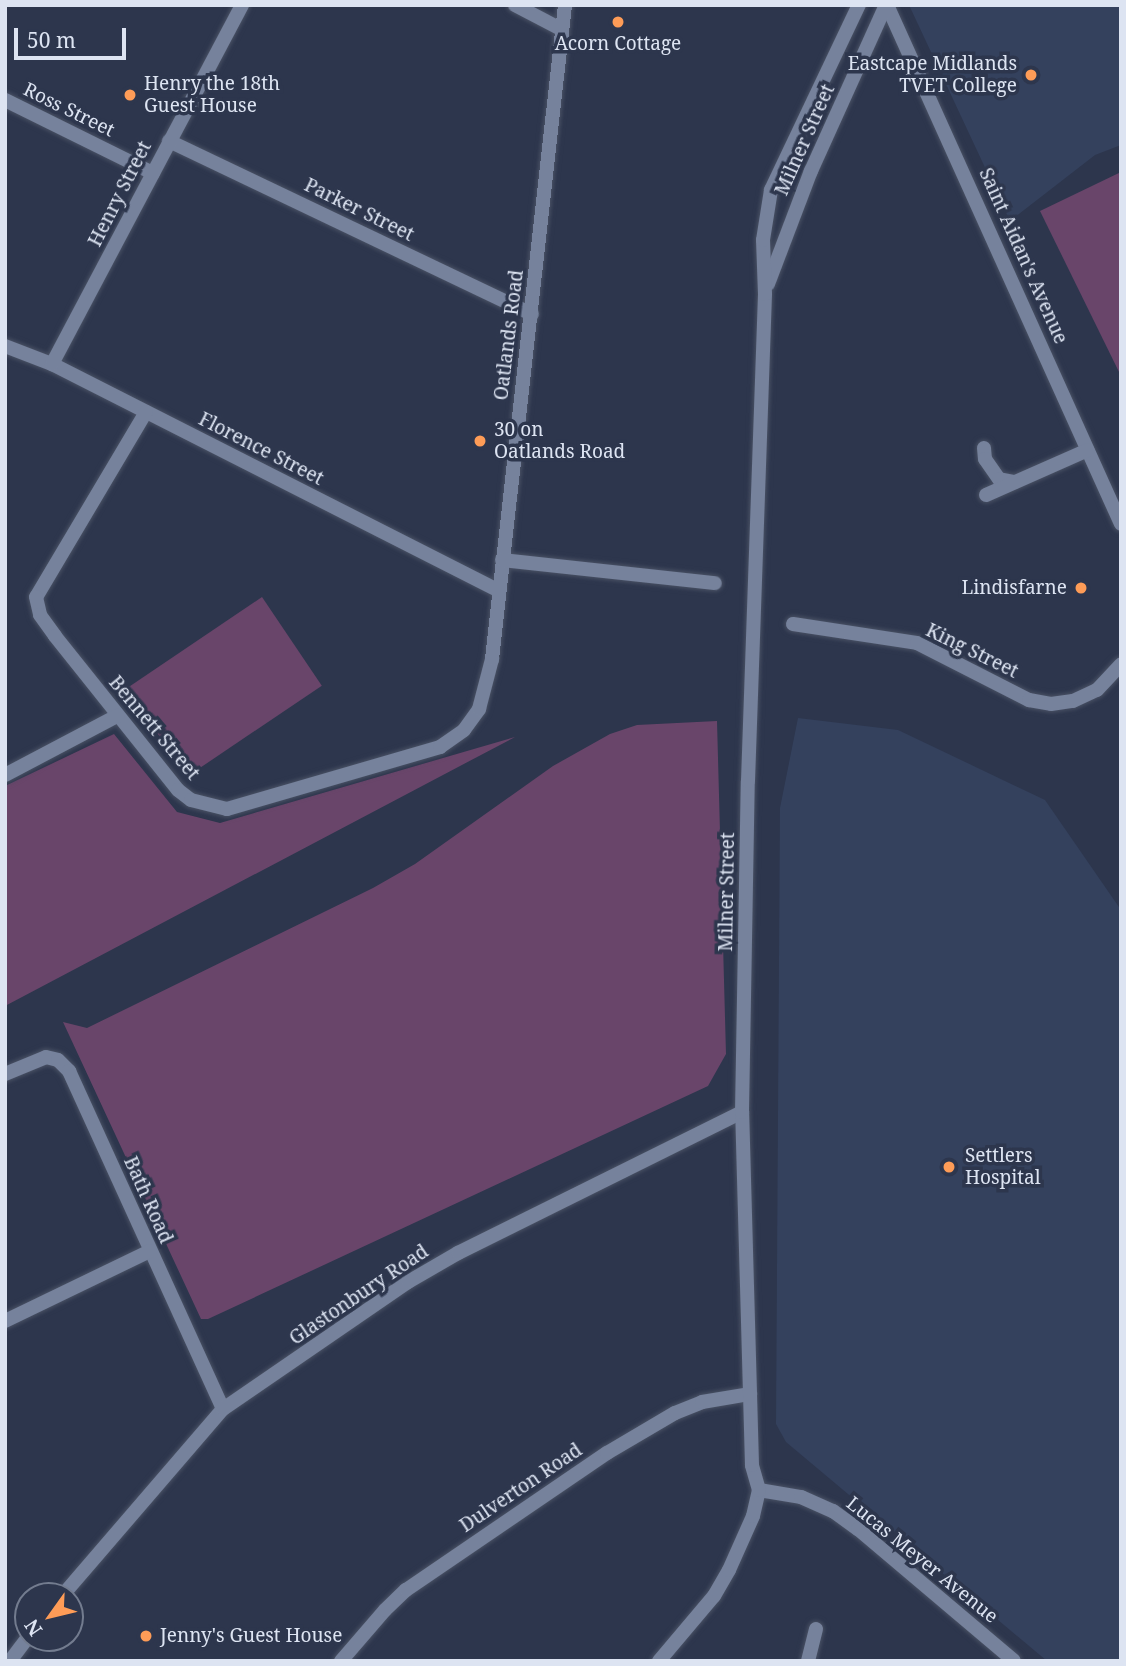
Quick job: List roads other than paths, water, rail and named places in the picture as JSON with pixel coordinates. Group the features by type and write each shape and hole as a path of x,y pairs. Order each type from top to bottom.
{"street":[{"name":"Henry Street","path":"52,364 242,5"},
{"path":"515,5 561,29"},
{"name":"Oatlands Road","path":"479,709 492,659 565,5"},
{"name":"Milner Street","path":"759,1490 752,1465 742,1112 748,781 765,294 763,240 771,190 859,5"},
{"name":"Milner Street","path":"765,294 811,171 887,5"},
{"name":"Saint Aidan's Avenue","path":"887,5 1121,524"},
{"name":"Ross Street","path":"5,100 153,173"},
{"name":"Parker Street","path":"169,141 532,314"},
{"name":"Florence Street","path":"5,346 52,364 498,590"},
{"name":"Bennett Street","path":"146,412 36,597 40,615 178,790 191,800 227,809 440,747 464,730 479,709"},
{"path":"984,448 985,459 999,478 1015,482"},
{"path":"986,495 1088,450"},
{"path":"502,560 715,583"},
{"name":"King Street","path":"793,624 917,643 1030,700 1051,704 1073,701 1097,690 1121,664"},
{"path":"5,775 117,716"},
{"name":"Bath Road","path":"5,1074 46,1057 58,1060 69,1071 223,1409"},
{"name":"Glastonbury Road","path":"74,1582 223,1409 408,1282 458,1253 742,1112"},
{"path":"5,1321 150,1251"},
{"name":"Dulverton Road","path":"341,1661 384,1609 406,1590 607,1453 675,1413 702,1402 750,1394"},
{"path":"659,1661 714,1596 749,1525 759,1490"},
{"name":"Lucas Meyer Avenue","path":"759,1490 801,1497 833,1511 1014,1661"},
{"path":"808,1661 816,1629"}],"place":[{"name":"Acorn Cottage","path":"618,22"},
{"name":"Eastcape Midlands TVET College","path":"1031,75"},
{"name":"Henry the 18th Guest House","path":"130,95"},
{"name":"30 on Oatlands Road","path":"480,441"},
{"name":"Lindisfarne","path":"1081,588"},
{"name":"Settlers Hospital","path":"949,1167"},
{"name":"Jenny's Guest House","path":"146,1636"}]}
